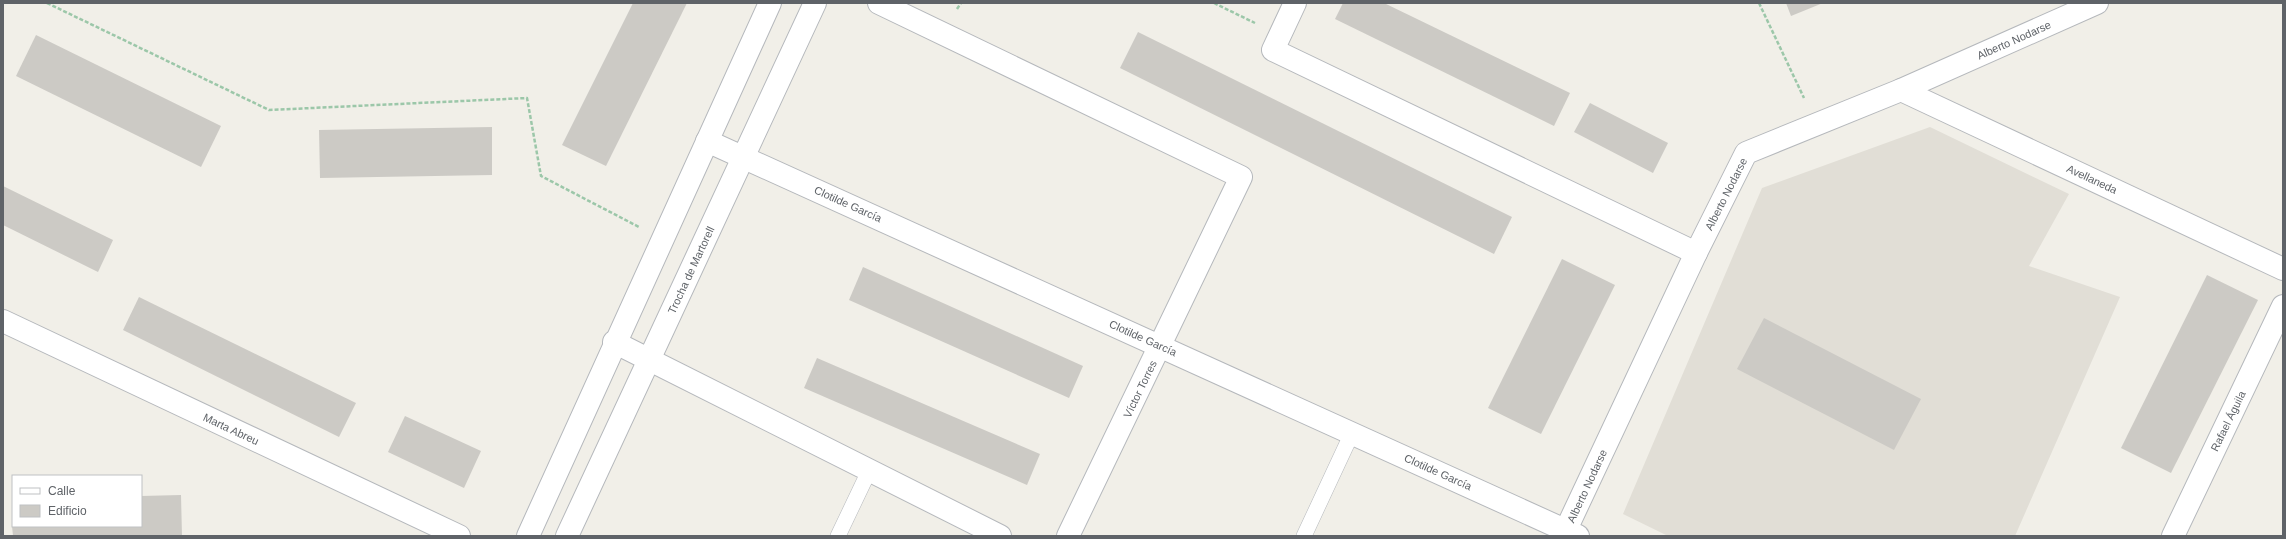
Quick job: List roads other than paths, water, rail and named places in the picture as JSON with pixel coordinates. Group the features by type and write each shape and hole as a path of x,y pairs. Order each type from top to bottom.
{"street":[{"path":"528,536 614,342 770,3"},
{"name":"Trocha de Martorell","path":"567,536 815,3"},
{"name":"Víctor Torres","path":"879,3 1242,177 1068,536"},
{"path":"1295,3 1276,43 1696,253"},
{"name":"Alberto Nodarse","path":"1569,534 1696,253 1746,153 1816,123 1901,90 2097,3"},
{"name":"Avellaneda","path":"1901,90 2283,269"},
{"name":"Clotilde García","path":"707,141 1352,433 1569,534"},
{"name":"Rafael Águila","path":"2172,536 2283,306"},
{"name":"Marta Abreu","path":"3,321 459,536"},
{"path":"614,342 1000,536"}],"lane":[{"path":"1304,536 1352,433"},
{"path":"838,536 869,471"}]}
